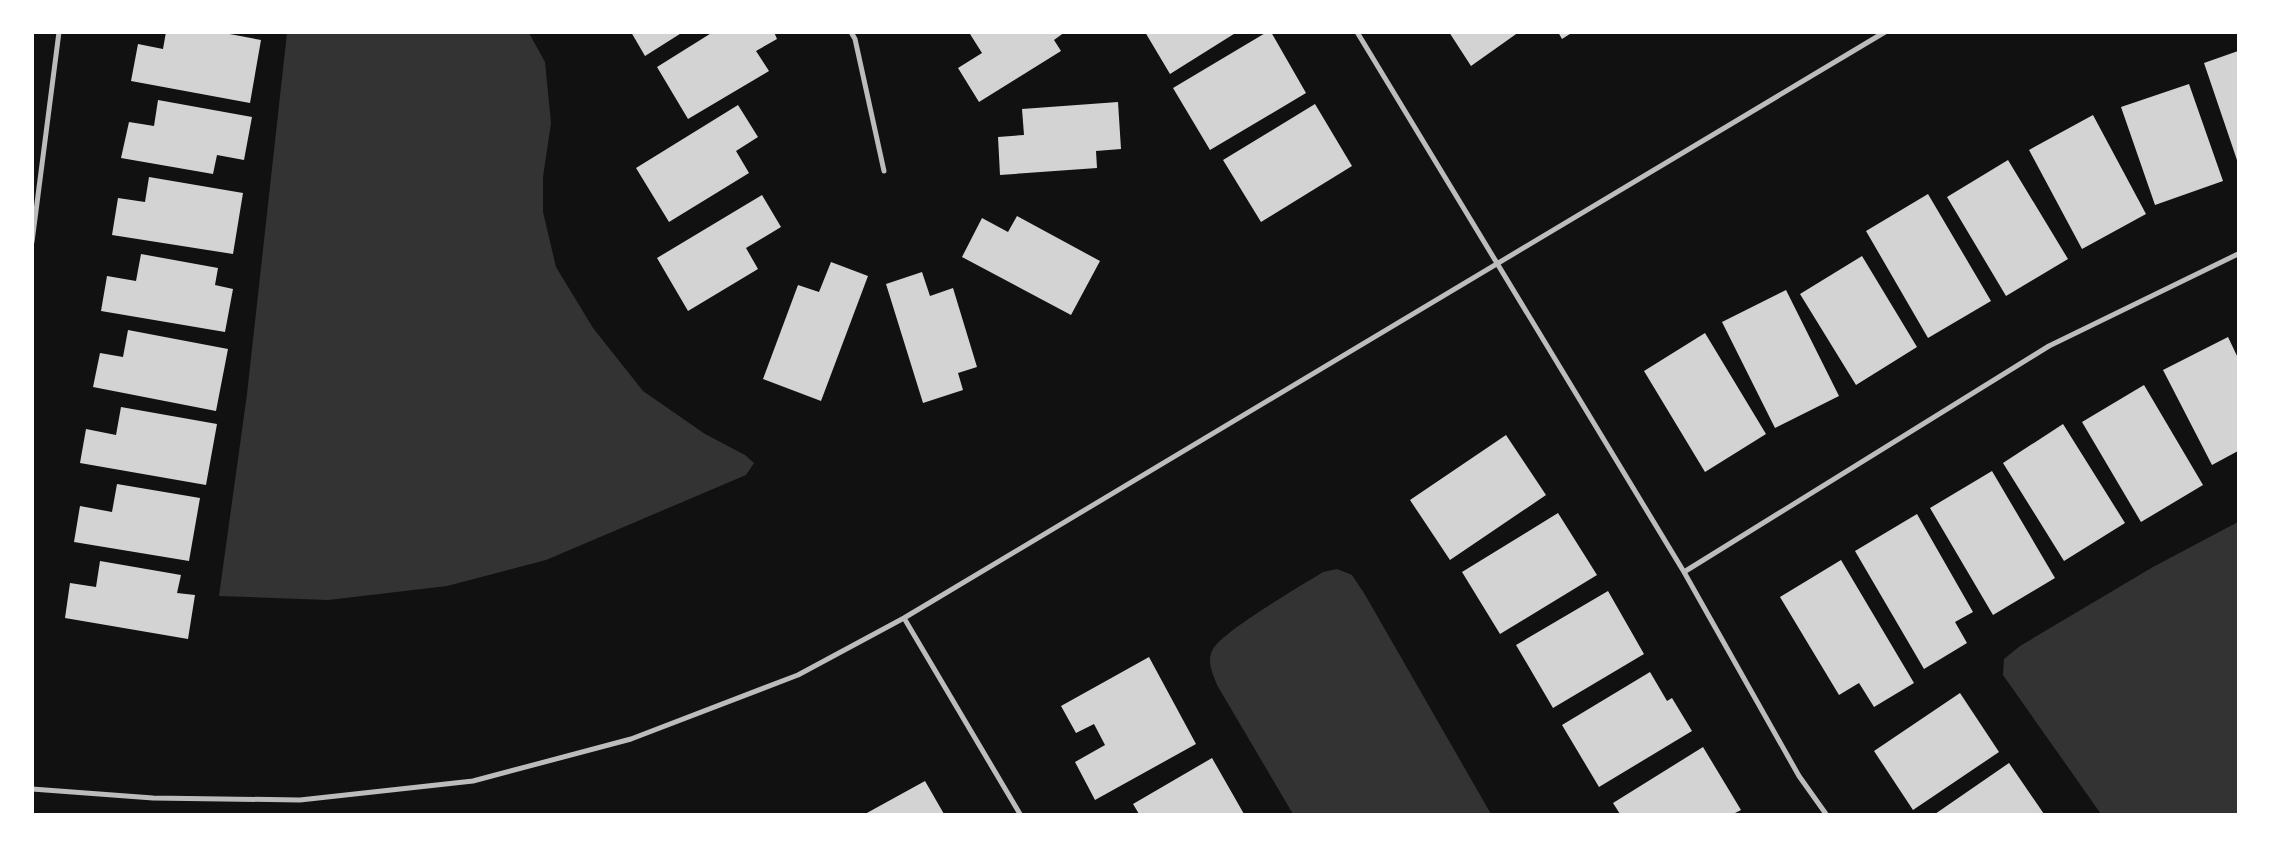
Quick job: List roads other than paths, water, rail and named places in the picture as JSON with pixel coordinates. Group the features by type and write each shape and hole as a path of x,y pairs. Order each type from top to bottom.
{"street":[{"path":"32,242 59,32"},
{"path":"851,32 855,39 884,171"},
{"path":"1357,32 1684,572 1799,776 1826,814"},
{"path":"32,789 153,798 300,800 473,781 631,739 798,675 904,618 1885,32"},
{"path":"1684,572 2050,346 2238,254"},
{"path":"904,618 1020,814"}]}
